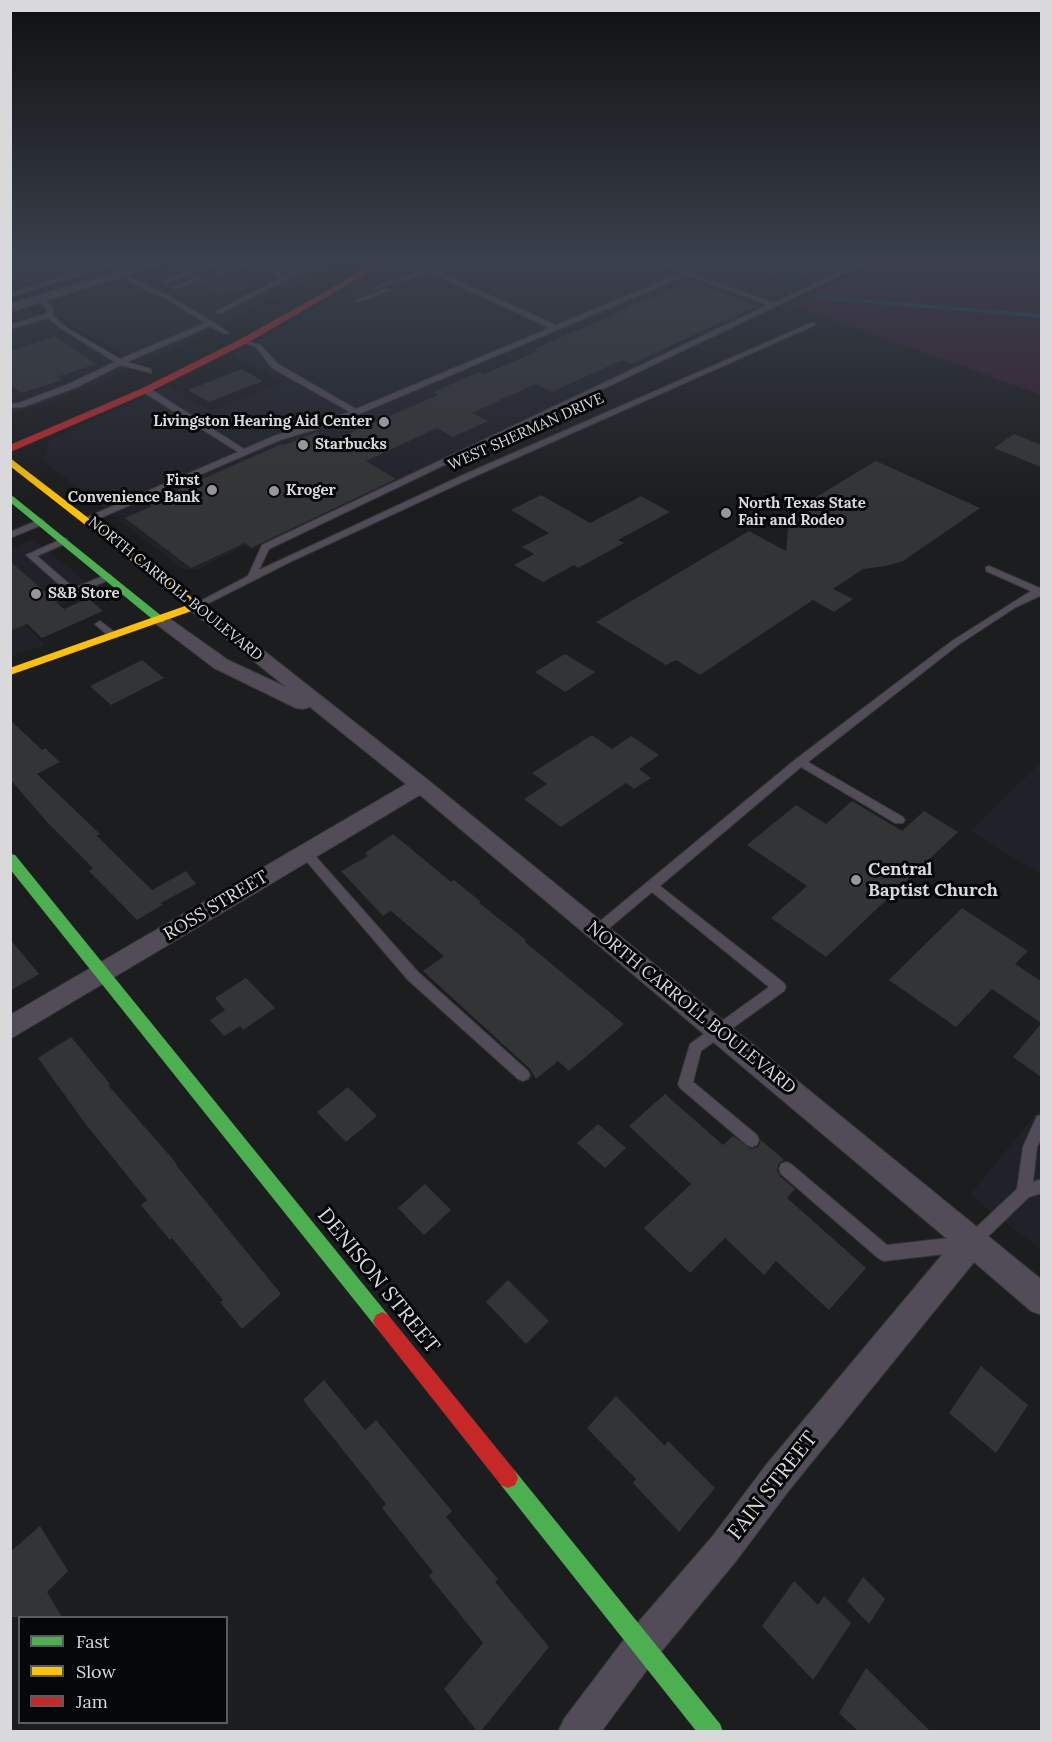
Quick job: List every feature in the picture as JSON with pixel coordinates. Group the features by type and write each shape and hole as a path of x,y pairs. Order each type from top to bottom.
{"street":[{"path":"10,449 146,390 243,341"},
{"path":"126,381 153,369"},
{"path":"10,434 40,421"},
{"name":"NORTH CARROLL BOULEVARD","path":"10,461 88,520 421,785 1041,1300"},
{"name":"NORTH CARROLL BOULEVARD","path":"10,497 160,620 221,664 337,719"},
{"path":"64,541 88,520"},
{"path":"13,668 114,636 196,606"},
{"name":"ROSS STREET","path":"10,1028 421,785"},
{"name":"DENISON STREET","path":"10,859 712,1731"},
{"name":"FAIN STREET","path":"577,1731 642,1646 724,1549 778,1477 971,1243"}],"lane":[{"path":"86,341 120,362 153,369"},
{"path":"10,406 20,405 74,385 168,341"},
{"path":"245,341 258,346 275,366 356,412"},
{"path":"88,520 277,438 337,420 524,341"},
{"path":"252,578 265,547 698,341"},
{"name":"WEST SHERMAN DRIVE","path":"196,606 286,560 633,402 773,341"},
{"path":"146,390 243,452"},
{"path":"11,534 41,522"},
{"path":"64,541 31,555 73,592 108,577"},
{"path":"988,569 1040,591"},
{"path":"597,930 800,762 955,643 1040,591"},
{"path":"100,624 114,636"},
{"path":"800,762 899,820"},
{"path":"306,853 413,976 523,1076"},
{"path":"652,886 779,987 721,1032 695,1048 685,1084 752,1140"},
{"path":"1024,1192 1030,1147 1041,1121"},
{"path":"786,1169 884,1253 971,1243 1024,1192 1041,1186"}],"shaded area":[{"path":"10,341 82,341 128,369 63,397 11,414"},
{"path":"99,341 188,341 141,364"},
{"path":"257,341 692,341 252,551 245,546 199,569 182,569 42,460 50,440 168,386 210,411 284,381 231,355"},
{"path":"893,341 1041,341 1041,395"},
{"path":"34,539 96,590 22,621 44,645 11,656 11,548"},
{"path":"1041,762 1041,875 970,831"},
{"path":"1041,1107 1041,1250 970,1195"}],"building":[{"path":"39,341 63,341 96,364 57,377 62,380 22,393 10,385 10,351"},
{"name":"Kroger","path":"552,341 680,341 631,364 622,360 552,392 535,384 472,413 488,421 453,437 437,428 366,461 396,479 251,548 245,543 191,568 125,518 152,506 148,503 282,444 285,445 316,432 331,441 438,395 433,392 479,372 484,374 538,351 534,349"},
{"path":"242,369 263,381 209,402 188,390"},
{"path":"1014,434 1041,445 1041,467 994,448"},
{"path":"876,461 980,508 903,561 863,569 833,589 853,599 834,612 813,600 700,675 676,660 666,665 596,622 749,531 786,551 789,519 796,509"},
{"path":"541,495 590,523 641,496 670,512 618,540 624,543 578,568 574,565 543,582 514,565 534,554 522,547 549,533 511,510"},
{"path":"10,561 64,609 88,598 103,611 42,638 27,624 10,631"},
{"path":"565,654 595,672 565,692 535,672"},
{"path":"142,660 164,678 111,705 90,686"},
{"path":"10,720 42,750 45,748 60,762 37,774 100,834 97,836 152,890 186,871 196,884 161,903 162,905 137,920 89,871 93,868 46,821 10,779"},
{"path":"592,735 612,749 631,736 659,755 639,769 651,778 634,789 626,783 561,827 524,799 547,784 532,773"},
{"name":"Central Baptist Church","path":"852,801 902,831 924,811 958,832 826,957 771,918 807,886 747,845 796,805 826,824"},
{"path":"393,834 451,882 454,880 481,902 479,903 624,1024 569,1071 558,1061 536,1079 530,1069 423,971 444,956 391,911 383,916 341,871 368,856 365,853"},
{"path":"962,908 1028,951 1015,964 1041,981 1041,1023 992,989 956,1027 889,980"},
{"path":"10,939 39,974 10,991"},
{"path":"246,978 275,1008 243,1030 240,1026 224,1036 210,1020 225,1010 215,998"},
{"path":"1041,1024 1041,1077 1013,1057"},
{"path":"71,1037 281,1294 242,1329 220,1302 223,1300 172,1238 170,1240 141,1205 147,1200 84,1122 38,1058"},
{"path":"348,1087 377,1116 346,1142 317,1112"},
{"path":"665,1094 723,1145 733,1136 751,1149 758,1147 761,1140 784,1160 779,1163 777,1170 780,1176 795,1189 787,1198 866,1268 829,1310 776,1261 764,1275 725,1238 690,1273 644,1228 691,1184 629,1126"},
{"path":"598,1124 626,1148 605,1168 577,1143"},
{"path":"425,1184 451,1210 424,1235 398,1208"},
{"path":"508,1280 549,1321 526,1344 486,1302"},
{"path":"981,1366 1028,1405 996,1453 949,1413"},
{"path":"324,1380 365,1430 376,1420 452,1511 446,1517 498,1579 495,1582 549,1647 481,1731 477,1731 444,1689 483,1643 429,1576 433,1572 382,1508 386,1504 303,1400"},
{"path":"616,1396 665,1446 668,1441 715,1488 679,1532 633,1483 636,1479 587,1428"},
{"path":"40,1526 68,1571 47,1592 61,1616 10,1617 10,1552"},
{"path":"863,1577 885,1599 869,1624 847,1601"},
{"path":"794,1581 818,1605 824,1596 851,1623 813,1680 762,1626"},
{"path":"866,1668 930,1731 858,1731 839,1713"}],"traffic: fast":[{"path":"10,497 160,620"},
{"path":"10,859 382,1321"},
{"path":"508,1478 712,1732"}],"traffic: slow":[{"path":"10,461 196,606 10,672"}],"traffic: jam":[{"path":"10,449 146,390 243,341"},
{"path":"382,1321 508,1478"}],"place":[{"name":"Livingston Hearing Aid Center","path":"384,422"},
{"name":"Starbucks","path":"303,445"},
{"name":"First Convenience Bank","path":"212,490"},
{"name":"Kroger","path":"274,491"},
{"name":"North Texas State Fair and Rodeo","path":"726,513"},
{"name":"S&B Store","path":"36,594"},
{"name":"Central Baptist Church","path":"856,880"}]}
